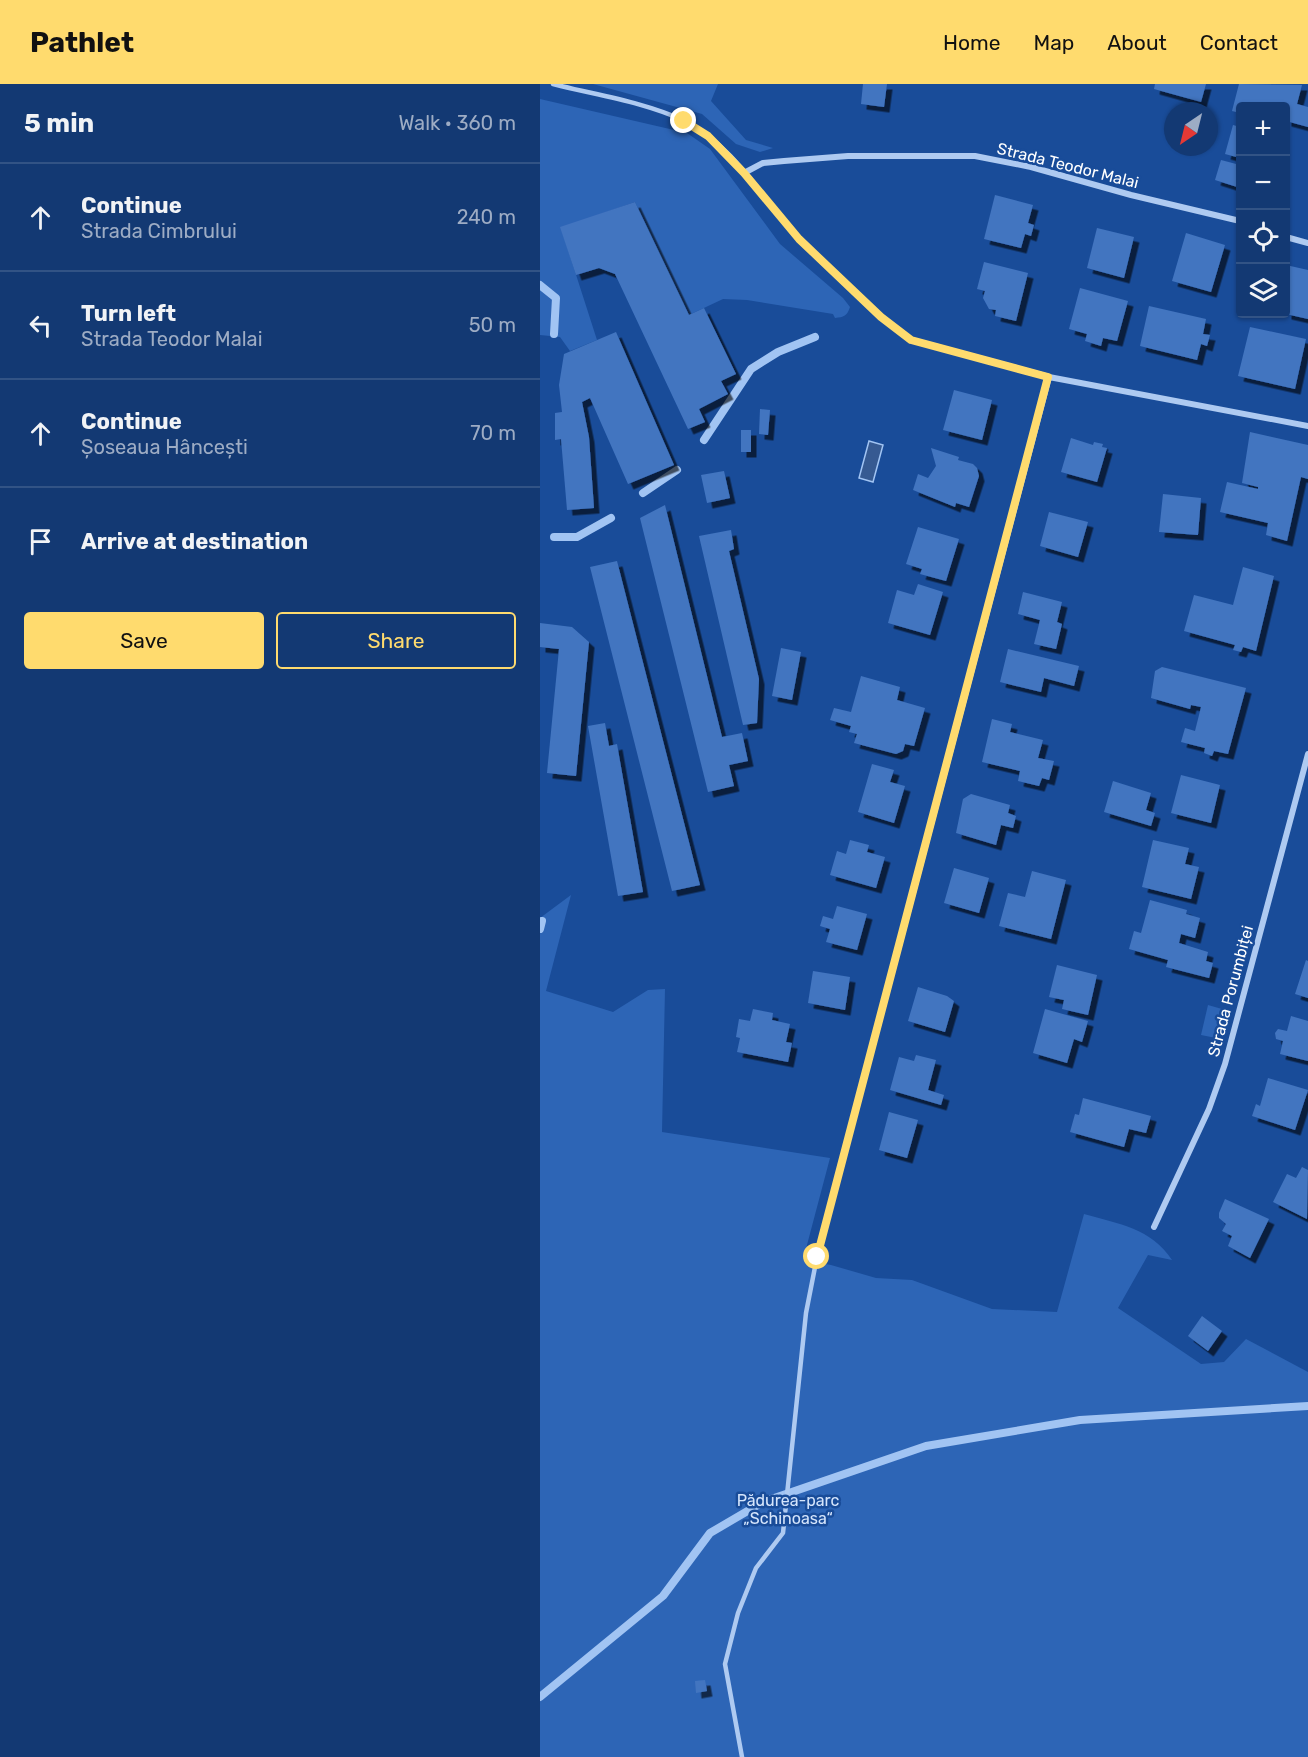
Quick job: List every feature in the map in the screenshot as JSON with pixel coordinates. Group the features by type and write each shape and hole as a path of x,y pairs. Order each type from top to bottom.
{"street":[{"name":"Strada Teodor Malai","path":"744,173 763,164 827,158 975,156 1031,167 1131,195 1236,220"},
{"path":"1290,238 1308,243"},
{"path":"881,317 911,340 1048,377 1308,426"},
{"path":"817,1257 1048,377"},
{"name":"Strada Porumbiței","path":"1154,1227 1209,1109 1225,1064 1308,754"}],"lane":[{"path":"554,84 633,104 684,121 708,136 744,173 799,239 881,317"},
{"path":"742,1757 725,1664 738,1613 756,1569 783,1533 806,1313 817,1257"}],"green space":[{"path":"593,84 718,84 711,101 746,140 773,148 760,152 736,144 702,114"},
{"path":"540,99 687,133 710,149 780,244 843,298 850,307 848,312 835,318 833,314 747,300 723,299 689,315 635,202 561,228 597,340 570,351 560,337 540,335"},
{"name":"Pădurea-parc „Schinoasa“","path":"571,895 546,991 613,1012 648,990 665,989 662,1132 830,1158 803,1260 831,1265 876,1278 912,1280 992,1309 1057,1312 1084,1214 1144,1234 1164,1249 1172,1260 1148,1255 1118,1308 1201,1364 1224,1362 1246,1339 1308,1372 1308,1757 540,1757 540,918"},
{"path":"1208,1005 1229,1011 1221,1039 1201,1035"}],"shaded area":[{"path":"869,441 883,445 873,482 859,478"}],"building":[{"path":"863,84 887,84 884,107 861,104"},
{"path":"1155,84 1206,84 1201,102 1154,89"},
{"path":"1239,84 1302,85 1297,104 1308,107 1308,127 1290,122 1290,102 1236,102 1236,112 1232,111"},
{"path":"1233,125 1236,126 1236,157 1225,154"},
{"path":"1221,160 1236,164 1236,187 1215,180"},
{"path":"995,195 1033,205 1028,223 1034,225 1031,236 1025,234 1021,248 984,239"},
{"path":"635,202 689,315 704,308 736,374 721,381 728,394 699,409 705,422 688,429 615,274 599,268 576,275 560,227"},
{"path":"1097,228 1134,237 1124,278 1087,268"},
{"path":"1186,233 1225,245 1211,292 1172,281"},
{"path":"984,262 1028,273 1016,321 995,316 996,310 989,309 983,298 985,291 977,289"},
{"path":"1290,266 1308,270 1308,319 1290,315"},
{"path":"1080,288 1128,301 1117,341 1103,338 1101,346 1085,341 1087,334 1069,329"},
{"path":"1149,306 1206,319 1203,334 1210,335 1207,346 1201,344 1197,360 1140,346"},
{"path":"1250,327 1306,339 1295,389 1238,376"},
{"path":"616,332 674,465 628,484 590,398 582,402 589,437 594,508 567,510 561,439 555,440 555,413 562,412 559,385 564,354"},
{"path":"954,390 992,400 982,440 943,430"},
{"path":"760,409 770,410 768,435 759,434"},
{"path":"741,430 751,430 751,452 741,452"},
{"path":"1250,432 1308,445 1308,479 1301,477 1287,541 1266,535 1268,523 1220,512 1227,482 1258,489 1258,487 1242,483"},
{"path":"1071,438 1093,445 1094,442 1103,444 1102,447 1107,448 1097,482 1061,472"},
{"path":"931,448 959,457 958,460 973,464 977,468 979,476 969,507 956,503 955,507 913,490 918,474 928,478 936,466"},
{"path":"724,471 730,498 707,503 701,475"},
{"path":"1163,494 1201,498 1198,535 1159,532"},
{"path":"665,505 722,737 742,733 748,761 729,765 734,786 708,792 640,518"},
{"path":"1049,512 1088,522 1078,557 1040,546"},
{"path":"918,527 959,539 946,581 920,574 922,569 906,564"},
{"path":"731,530 734,549 729,551 759,679 757,723 743,725 699,536"},
{"path":"617,561 700,885 672,891 590,567"},
{"path":"1243,567 1274,576 1256,651 1243,647 1241,652 1233,650 1235,645 1184,631 1194,595 1233,605"},
{"path":"918,584 943,592 930,635 888,623 897,590 914,595"},
{"path":"1023,592 1062,602 1057,622 1062,624 1056,649 1034,644 1040,620 1018,614"},
{"path":"540,623 572,627 589,642 576,776 547,773 559,649 540,647"},
{"path":"781,648 801,652 792,700 772,696"},
{"path":"1008,649 1079,666 1074,686 1044,678 1041,692 1000,682"},
{"path":"1162,667 1246,688 1228,754 1214,751 1212,756 1204,753 1205,748 1181,742 1185,728 1195,731 1201,707 1191,705 1190,709 1151,698 1155,671"},
{"path":"861,676 900,687 897,700 925,708 914,746 905,744 903,751 896,754 854,743 857,734 849,732 851,726 830,720 834,708 851,712"},
{"path":"992,719 1012,724 1010,732 1043,740 1038,758 1054,761 1049,780 1042,778 1039,786 1018,781 1020,771 982,762"},
{"path":"605,723 609,746 617,744 643,892 618,896 588,726"},
{"path":"872,764 894,770 890,782 905,786 894,823 858,812"},
{"path":"1181,775 1220,785 1211,823 1171,813"},
{"path":"1113,781 1151,793 1146,810 1155,813 1151,826 1104,812"},
{"path":"971,794 1010,805 1008,813 1016,816 1013,828 1001,825 996,845 956,833 963,799"},
{"path":"850,840 869,845 867,852 885,857 876,888 830,875 837,851 846,854"},
{"path":"1153,840 1189,848 1185,864 1199,867 1191,899 1142,887"},
{"path":"954,868 989,878 979,913 944,903"},
{"path":"1032,871 1066,880 1051,939 999,926 1008,893 1025,897"},
{"path":"1150,900 1187,910 1186,914 1200,918 1195,938 1181,934 1179,943 1208,952 1206,961 1213,963 1209,978 1166,967 1168,960 1129,949 1134,931 1141,933"},
{"path":"837,906 867,914 857,950 826,942 830,929 820,926 823,916 833,919"},
{"path":"1306,960 1308,961 1308,998 1295,994"},
{"path":"1057,965 1097,975 1088,1015 1062,1009 1064,1000 1049,997"},
{"path":"813,971 850,977 845,1010 808,1003"},
{"path":"918,987 947,996 954,1001 945,1032 908,1021"},
{"path":"753,1009 773,1013 772,1020 790,1024 786,1042 792,1043 788,1062 737,1052 740,1038 736,1037 739,1019 750,1021"},
{"path":"1045,1009 1088,1021 1082,1042 1074,1039 1067,1063 1033,1053"},
{"path":"1291,1016 1308,1021 1308,1061 1280,1054 1283,1041 1276,1039 1275,1033 1278,1029 1287,1031"},
{"path":"916,1055 936,1060 928,1090 944,1095 941,1105 890,1090 899,1057 914,1061"},
{"path":"1268,1078 1308,1090 1295,1130 1252,1116 1256,1104 1260,1106"},
{"path":"1083,1098 1151,1116 1146,1133 1129,1129 1124,1147 1070,1132 1075,1114 1079,1115"},
{"path":"889,1112 918,1120 907,1158 879,1150"},
{"path":"1302,1167 1308,1170 1307,1219 1273,1202 1287,1174 1296,1178"},
{"path":"1225,1199 1269,1219 1250,1258 1228,1246 1232,1236 1222,1231 1226,1224 1219,1218"},
{"path":"1202,1316 1222,1331 1208,1351 1188,1336"},
{"path":"705,1680 707,1691 696,1693 695,1681"}],"waterway":[{"path":"540,285 556,298 554,334"},
{"path":"704,440 751,369 778,352 815,337"},
{"path":"643,493 677,470"},
{"path":"554,537 577,537 611,518"},
{"path":"540,929 542,921"},
{"path":"540,1697 663,1596 710,1533 763,1502 926,1446 1080,1420 1308,1406"}],"route":[{"path":"684,121 708,136 744,173 799,239 881,317 911,340 1048,377 817,1257"}]}
